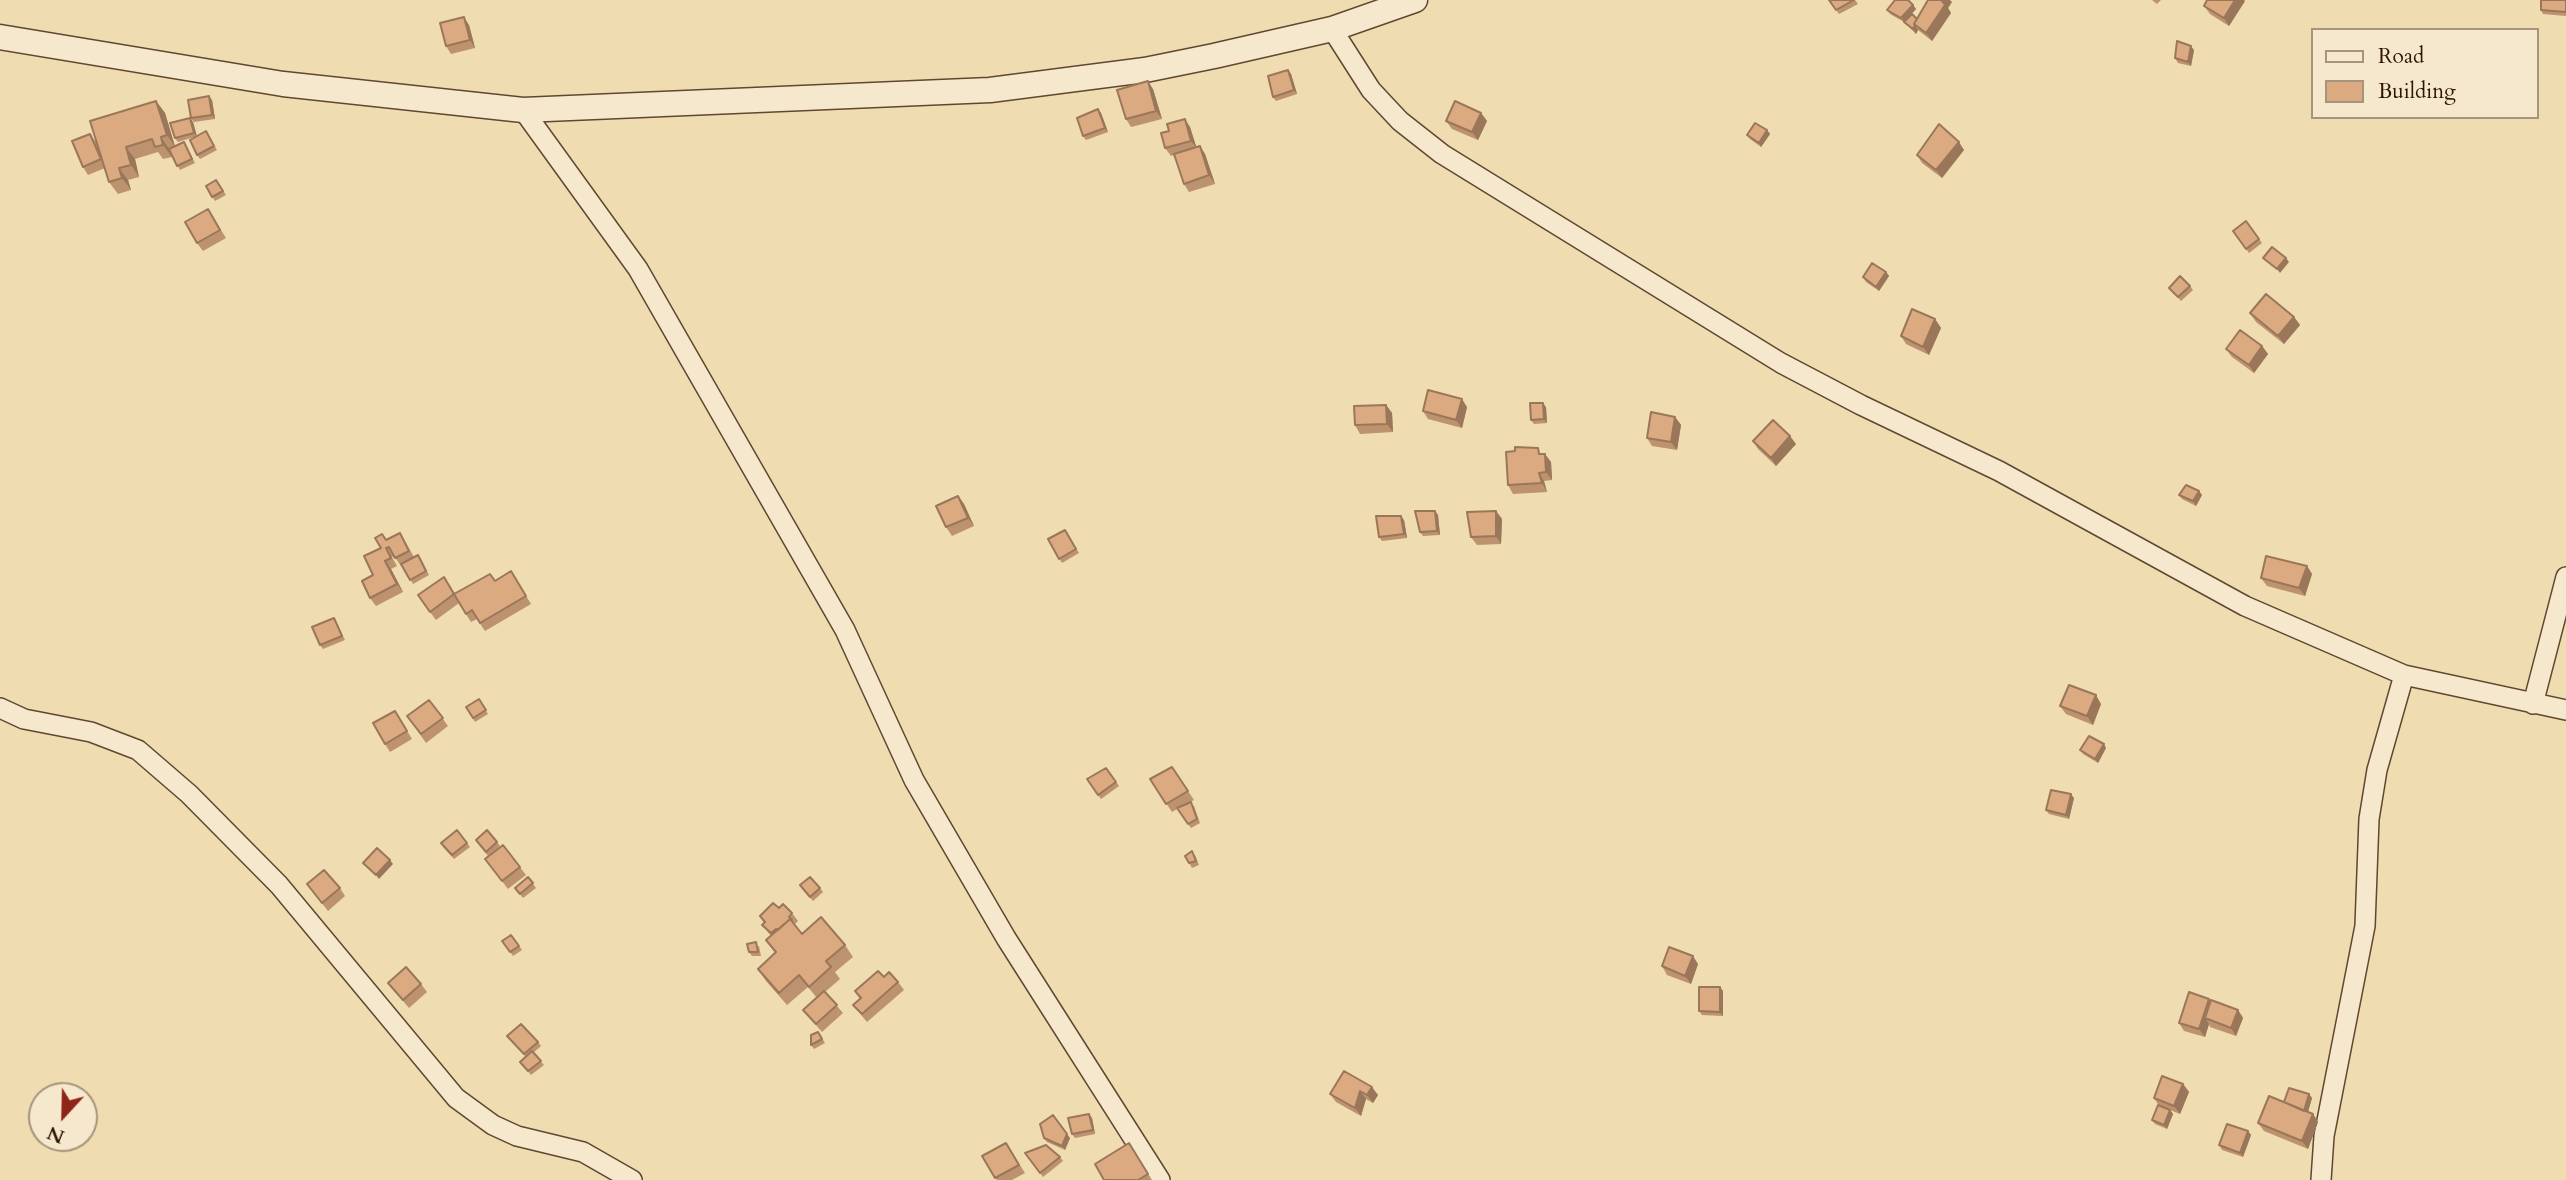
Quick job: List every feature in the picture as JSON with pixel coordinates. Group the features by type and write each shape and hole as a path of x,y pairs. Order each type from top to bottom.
{"street":[{"path":"0,37 284,84 523,110 990,90 1145,70 1332,29 1415,0"},
{"path":"1332,29 1371,90 1400,121 1442,154 1716,324 1861,405 1999,471 2245,606 2404,675 2566,710"},
{"path":"523,110 638,269 845,630 920,791 1006,938 1160,1180"},
{"path":"2533,704 2566,577"},
{"path":"2321,1180 2326,1126 2365,926 2369,819 2384,740 2404,675"},
{"path":"0,708 24,719 90,732 138,750 189,794 279,886 456,1098 494,1125 517,1136 583,1152 632,1180"}],"building":[{"path":"1829,0 1854,0 1836,10"},
{"path":"1895,0 1908,0 1913,5 1901,18 1887,10"},
{"path":"1928,0 1942,0 1945,5 1926,33 1914,24"},
{"path":"2207,0 2235,0 2224,18 2204,6"},
{"path":"2541,0 2566,0 2566,12 2541,10"},
{"path":"1912,14 1917,19 1913,29 1904,22"},
{"path":"464,17 470,40 446,46 440,23"},
{"path":"2177,41 2191,46 2188,62 2175,58"},
{"path":"1288,70 1294,90 1273,97 1268,76"},
{"path":"1148,81 1156,111 1126,119 1117,90"},
{"path":"209,96 212,115 191,118 188,100"},
{"path":"156,101 167,135 161,137 163,145 155,147 152,139 126,147 131,165 119,168 122,178 109,182 90,121"},
{"path":"1455,101 1481,113 1472,132 1446,121"},
{"path":"1098,109 1105,128 1083,136 1077,118"},
{"path":"190,118 194,133 175,138 170,123"},
{"path":"1185,119 1191,141 1165,148 1161,133 1169,131 1167,124"},
{"path":"1755,123 1767,130 1759,143 1747,135"},
{"path":"1939,124 1959,142 1936,170 1917,155"},
{"path":"206,131 214,146 197,155 190,140"},
{"path":"90,134 101,159 83,167 72,141"},
{"path":"184,142 192,159 177,166 169,149"},
{"path":"1200,146 1209,175 1184,184 1174,154"},
{"path":"216,180 223,191 212,197 206,186"},
{"path":"208,209 220,230 197,243 185,222"},
{"path":"2246,221 2259,239 2246,249 2233,231"},
{"path":"2272,247 2286,258 2277,269 2263,258"},
{"path":"1872,263 1886,272 1876,287 1863,277"},
{"path":"2180,276 2190,286 2178,297 2169,288"},
{"path":"2266,294 2294,317 2278,336 2250,313"},
{"path":"1912,309 1935,319 1923,347 1901,336"},
{"path":"2240,330 2262,346 2249,365 2226,349"},
{"path":"1428,390 1462,399 1456,420 1423,411"},
{"path":"1530,403 1543,403 1544,419 1531,420"},
{"path":"1386,405 1387,424 1355,425 1354,406"},
{"path":"1651,412 1675,417 1671,442 1647,438"},
{"path":"1773,420 1790,436 1771,458 1753,441"},
{"path":"1515,447 1538,448 1539,454 1545,454 1546,472 1539,473 1542,483 1508,485 1506,452 1515,451"},
{"path":"2186,485 2199,491 2193,501 2179,495"},
{"path":"958,496 968,518 946,527 936,506"},
{"path":"1415,511 1435,511 1437,531 1420,532"},
{"path":"1496,511 1496,536 1471,537 1467,512"},
{"path":"1376,516 1401,516 1404,534 1379,537"},
{"path":"1065,530 1076,549 1059,559 1048,539"},
{"path":"400,533 409,551 395,558 389,547 386,548 391,558 385,561 397,584 370,598 362,581 373,575 364,556 381,548 375,538 382,534 386,540"},
{"path":"418,555 426,571 410,580 401,564"},
{"path":"2266,556 2307,566 2299,588 2261,578"},
{"path":"511,571 526,596 480,623 472,610 466,614 454,594 490,574 495,581"},
{"path":"444,577 454,594 430,612 418,595"},
{"path":"334,618 342,636 320,645 312,627"},
{"path":"2069,685 2096,695 2087,716 2060,706"},
{"path":"479,699 486,710 473,718 466,707"},
{"path":"429,700 443,718 421,734 407,716"},
{"path":"395,711 407,731 385,744 373,723"},
{"path":"2089,736 2104,744 2095,759 2080,750"},
{"path":"1172,767 1188,791 1166,804 1150,779"},
{"path":"1106,768 1116,782 1098,795 1087,779"},
{"path":"2051,790 2071,794 2066,815 2046,810"},
{"path":"1191,802 1197,819 1188,824 1177,808"},
{"path":"457,830 467,843 452,855 441,843"},
{"path":"487,830 497,842 486,852 476,840"},
{"path":"503,845 520,867 502,881 485,859"},
{"path":"377,848 390,860 376,875 363,863"},
{"path":"1192,851 1196,861 1189,863 1185,856"},
{"path":"324,870 340,888 322,903 307,884"},
{"path":"528,877 533,883 520,894 515,888"},
{"path":"810,877 820,888 810,897 800,885"},
{"path":"773,903 779,908 783,904 792,913 789,917 792,920 771,933 762,925 765,922 760,916"},
{"path":"821,917 845,945 826,961 831,967 809,987 799,975 779,993 758,969 776,952 766,940 790,919 802,934"},
{"path":"511,935 519,946 510,952 502,941"},
{"path":"756,942 758,952 749,952 747,944"},
{"path":"1669,947 1693,956 1685,976 1662,966"},
{"path":"406,967 421,984 403,1000 388,983"},
{"path":"878,971 884,977 889,972 898,982 862,1014 853,1005 861,998 855,991"},
{"path":"1699,987 1720,987 1720,1012 1699,1011"},
{"path":"824,991 837,1005 816,1024 803,1010"},
{"path":"2189,992 2209,999 2199,1029 2179,1023"},
{"path":"2211,1000 2238,1010 2231,1028 2205,1018"},
{"path":"521,1024 538,1042 524,1054 507,1036"},
{"path":"818,1032 822,1039 811,1045 811,1035"},
{"path":"532,1051 541,1061 528,1071 520,1062"},
{"path":"1344,1071 1372,1087 1367,1095 1360,1091 1355,1108 1330,1094"},
{"path":"2162,1076 2183,1084 2174,1106 2154,1098"},
{"path":"2289,1088 2309,1094 2304,1111 2284,1102"},
{"path":"2269,1096 2313,1114 2302,1141 2258,1123"},
{"path":"2158,1105 2170,1110 2164,1125 2152,1120"},
{"path":"1089,1114 1093,1130 1072,1134 1068,1118"},
{"path":"1053,1115 1067,1134 1062,1146 1044,1138 1040,1124"},
{"path":"2227,1124 2248,1131 2240,1153 2219,1145"},
{"path":"1006,1143 1019,1165 995,1178 982,1156"},
{"path":"1129,1143 1148,1174 1138,1180 1104,1180 1095,1164"},
{"path":"1046,1145 1060,1157 1040,1173 1025,1153"}]}
